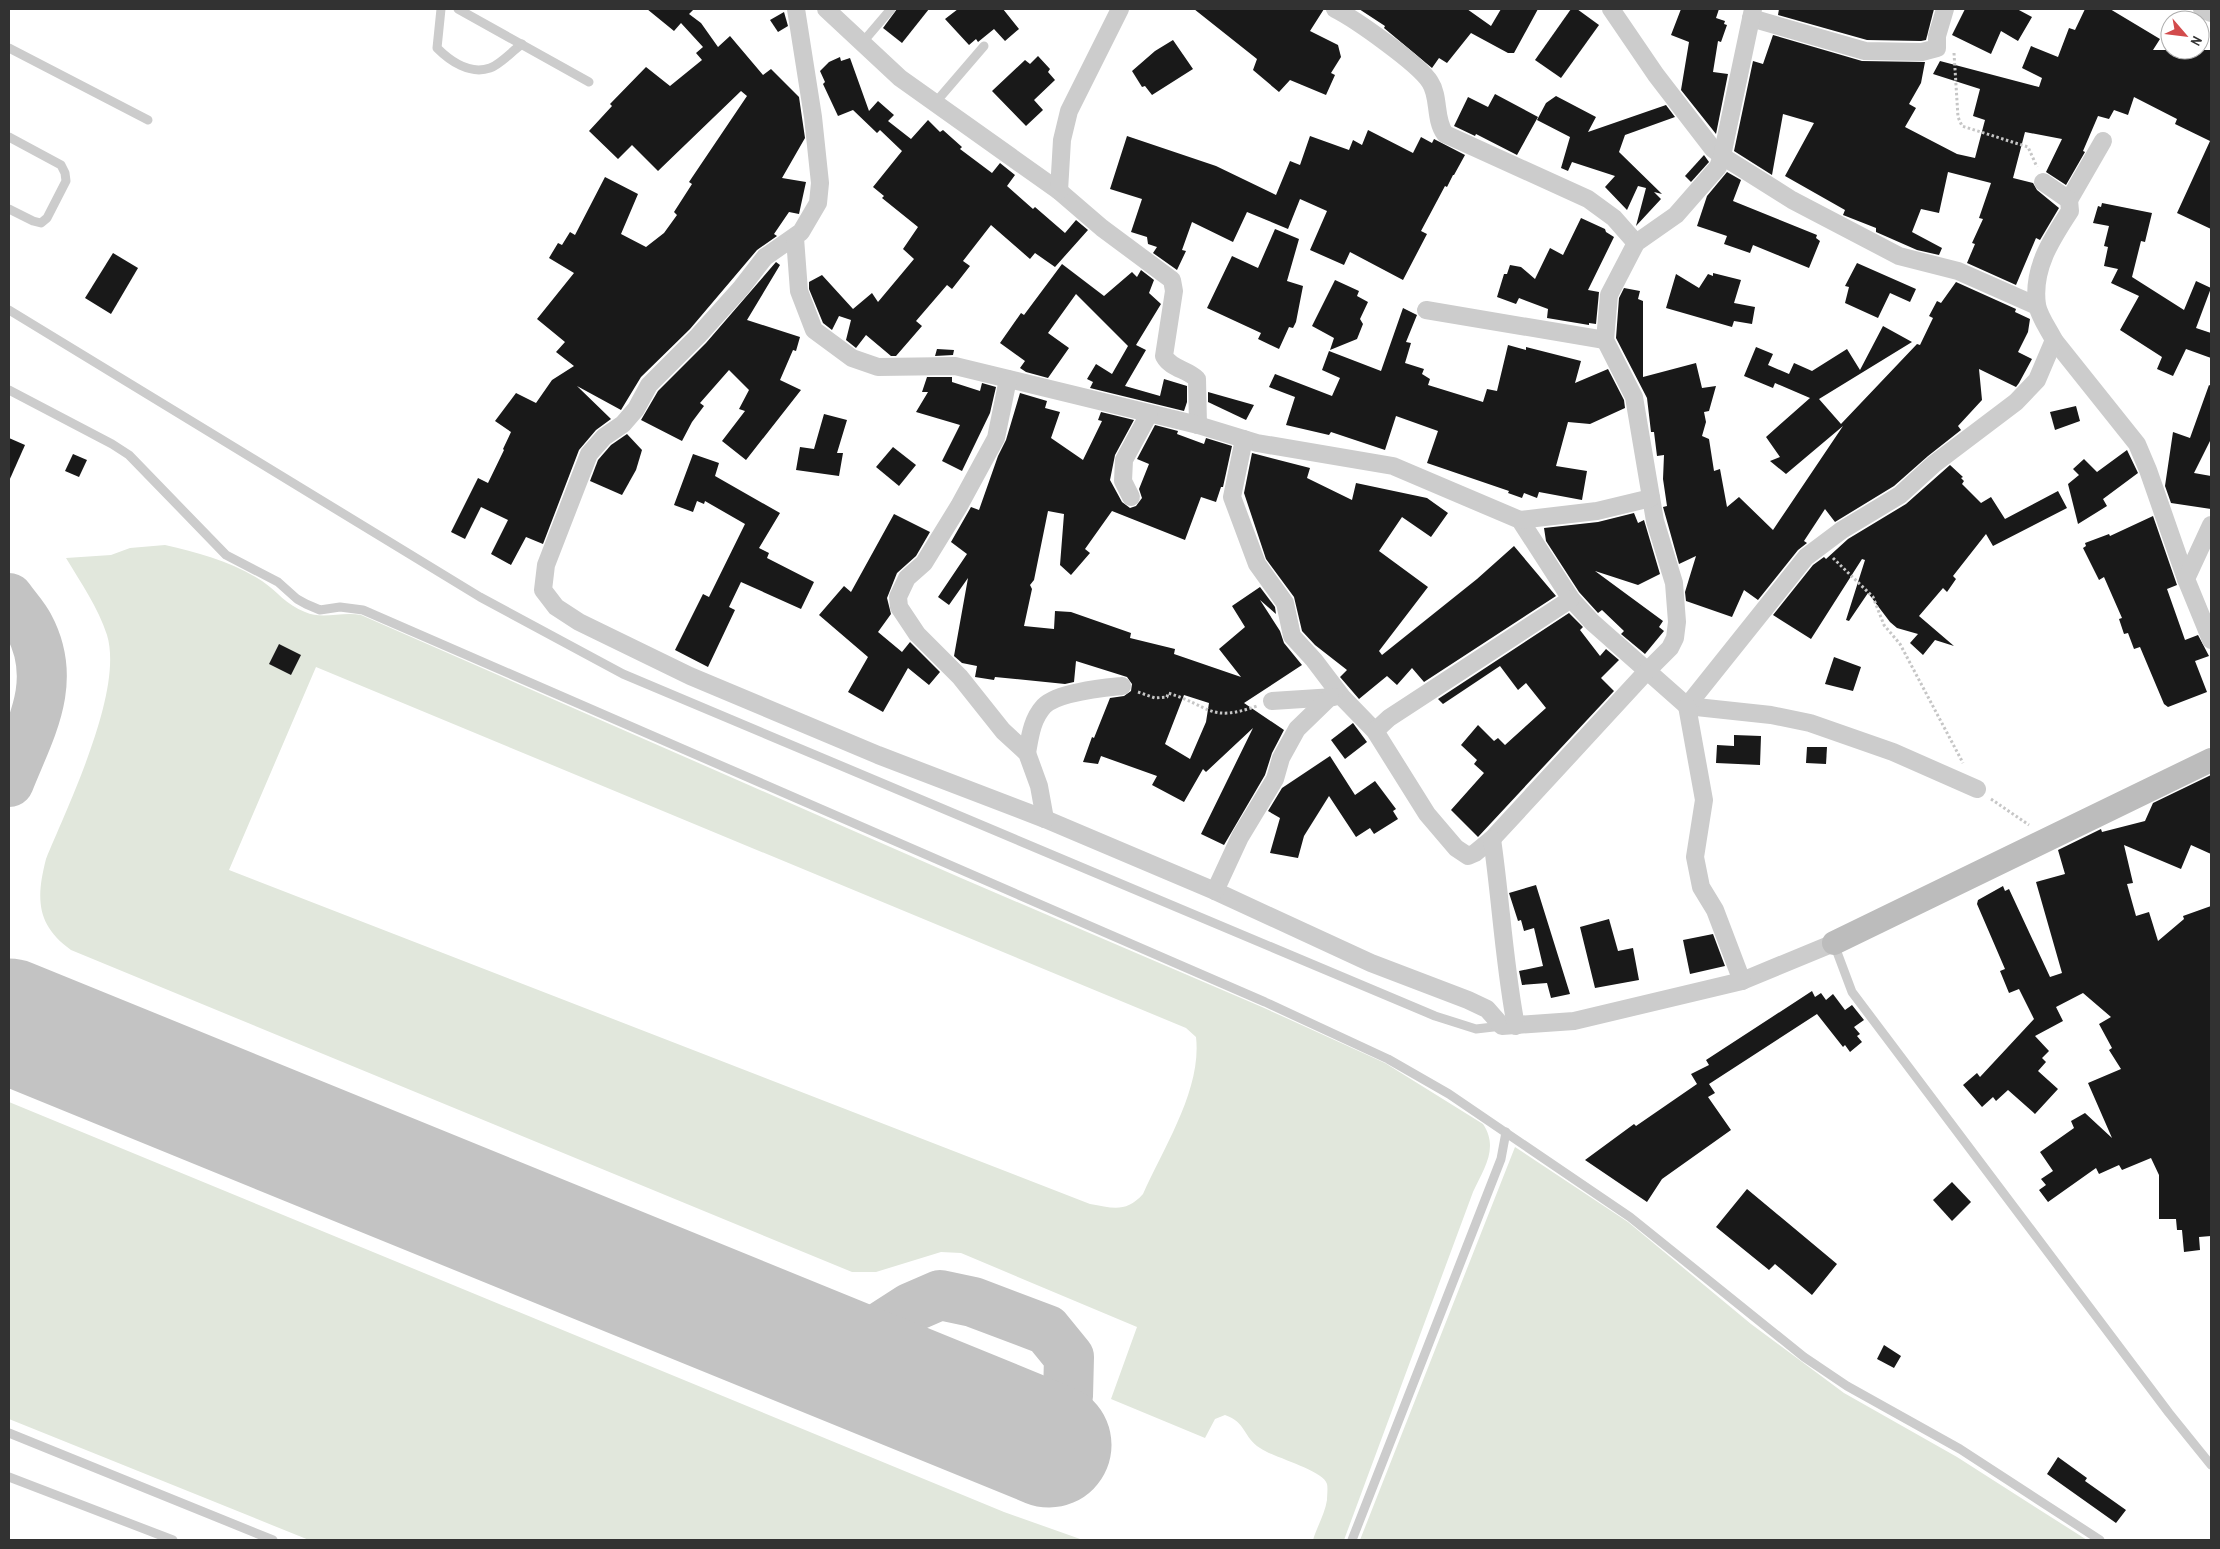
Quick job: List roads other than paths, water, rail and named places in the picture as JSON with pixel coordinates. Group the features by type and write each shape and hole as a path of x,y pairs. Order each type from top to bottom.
{"street":[{"path":"796,9 813,117 820,183 818,203 809,222 795,238 765,257 721,311 649,385 636,409 623,424 604,437 589,454 546,565 543,590 556,607 579,622 690,676 878,754 1045,819 1215,891 1371,962 1468,1000 1487,1009 1509,1026 1574,1021 1742,981 1834,943 2211,760"},
{"path":"826,9 900,78 1059,191 1102,228 1172,280 1174,291 1164,356 1168,364 1191,372 1197,380 1198,425"},
{"path":"1059,191 1062,140 1069,111 1120,9"},
{"path":"1336,9 1357,21 1416,67 1431,83 1439,121 1446,134 1588,199 1614,218 1636,243"},
{"path":"1611,9 1656,75 1713,149 1722,156 1792,200 1898,256 1958,271 2037,306"},
{"path":"1244,440 1232,497 1257,564 1285,603 1292,636 1314,660 1336,697 1375,731 1427,814 1456,848 1468,856 1475,853 1492,839 1647,670 1670,648 1675,638 1677,622 1674,583 1655,521 1634,397 1605,340 1610,295 1636,243 1676,215 1718,167 1722,156 1752,14 1865,51 1922,52 1937,48 1937,36 1945,9"},
{"path":"2202,9 2211,13"},
{"path":"2103,141 2069,200 2070,211 2047,246 2038,278 2037,306 2054,340 2137,444 2186,579 2211,640"},
{"path":"2043,182 2069,200"},
{"path":"795,238 799,291 814,330 852,358 878,367 955,366 1198,425 1244,440 1393,466 1520,520 1597,511 1651,498"},
{"path":"1426,310 1605,340"},
{"path":"1742,981 1715,910 1701,887 1695,857 1704,800 1687,706 1806,557 1818,547 1900,495 1934,464 2016,402 2038,380 2054,340"},
{"path":"1008,378 996,438 964,497 924,563 907,578 898,597 902,614 917,634 960,677 1003,731 1028,753"},
{"path":"1131,497 1123,481 1124,460 1149,414"},
{"path":"1520,520 1571,599 1592,622 1687,706 1771,715 1810,723 1893,752 1977,789"},
{"path":"2186,579 2211,525"},
{"path":"1375,731 1389,718 1571,599"},
{"path":"1045,819 1039,786 1028,753 1030,729 1044,706 1065,695 1122,686"},
{"path":"1215,891 1240,838 1275,780 1281,758 1298,729 1336,697"},
{"path":"1272,701 1336,697"},
{"path":"1492,839 1502,908 1509,1026"}],"lane":[{"path":"441,9 437,48 451,62 479,70 491,68 522,44"},
{"path":"458,9 589,82"},
{"path":"862,43 891,9"},
{"path":"936,103 984,46"},
{"path":"9,48 148,120"},
{"path":"9,137 61,164 66,181 47,218 41,223 33,222 9,209"},
{"path":"9,310 480,597 623,674 1435,1016 1476,1029 1509,1026"},
{"path":"9,390 112,444 129,455 226,555 278,582 297,599 306,604 320,610 340,606 363,610 1265,1002 1388,1059 1449,1094 1630,1217 1804,1357 1847,1386 1960,1449 2100,1540"},
{"path":"1834,943 1852,992 2169,1413 2211,1465"},
{"path":"1352,1540 1501,1159 1506,1132"},
{"path":"9,1433 273,1540"},
{"path":"9,1478 173,1540"}]}
